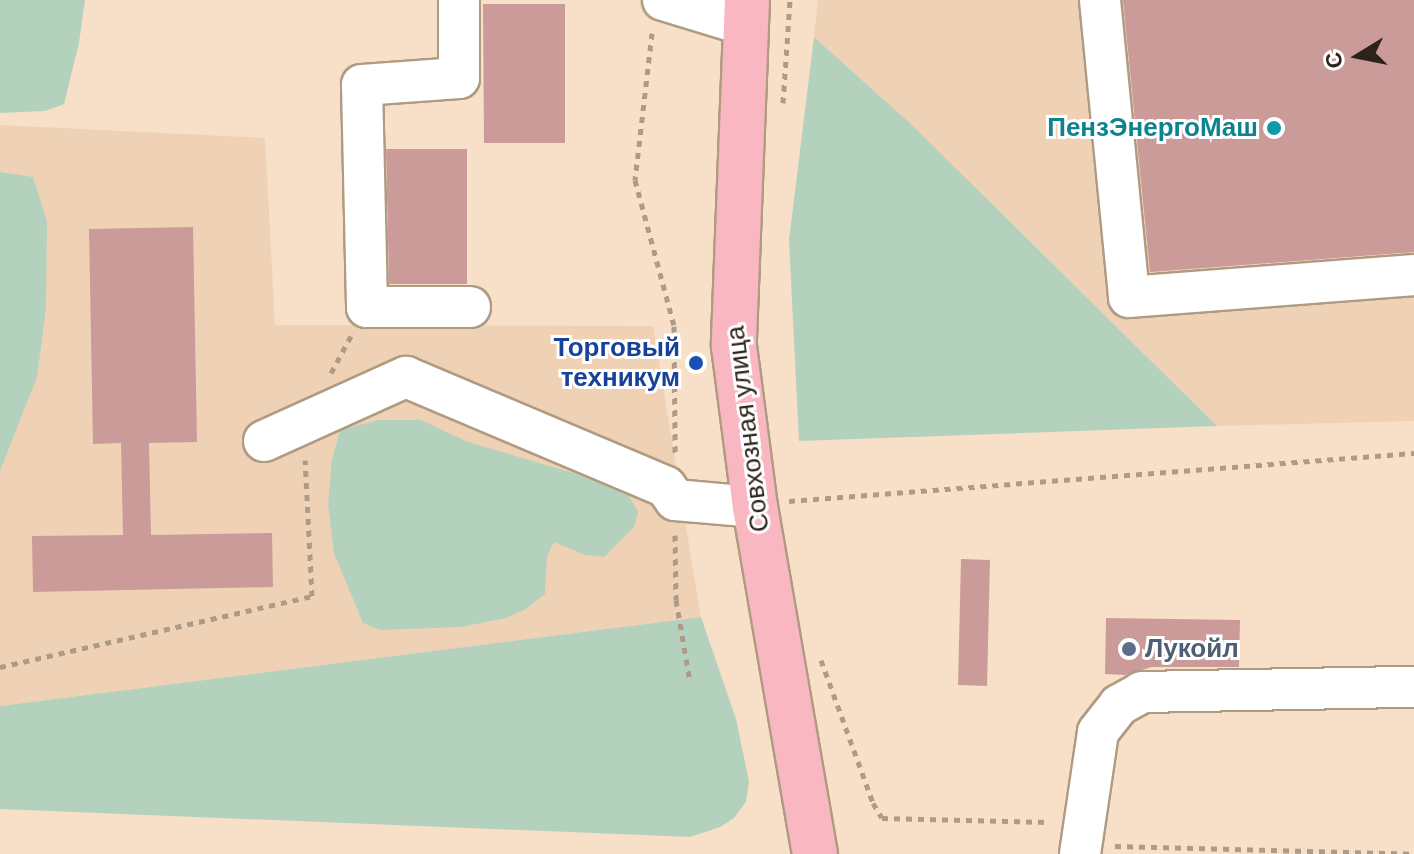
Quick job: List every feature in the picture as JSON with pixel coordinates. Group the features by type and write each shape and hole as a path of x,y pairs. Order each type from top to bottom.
{"main road":[{"name":"Совхозная улица","path":"746,12 734,346 770,497 815,854"}],"lane":[{"path":"459,0 459,78 362,85 367,307 470,307"},
{"path":"1100,0 1129,297 1414,275"},
{"path":"658,15 746,12"},
{"path":"264,441 406,377 666,487 675,500 770,497"},
{"path":"1080,854 1098,732 1119,705 1142,692 1414,687"}],"path":[{"path":"783,108 790,0"},
{"path":"658,15 635,180 674,326 676,600 690,681"},
{"path":"0,667 312,596 303,423 367,307"},
{"path":"770,497 787,501 1414,453"}],"shaded area":[{"path":"818,0 1414,0 1414,421 1217,426 910,123 814,37"},
{"path":"0,125 265,138 275,325 653,326 701,617 0,706"}],"green space":[{"path":"0,0 85,0 79,43 64,104 45,111 0,113"},
{"path":"814,37 910,123 1217,426 799,441 789,240"},
{"path":"0,172 33,177 47,221 46,308 37,377 0,471"},
{"path":"379,420 421,420 468,442 577,474 629,496 638,512 634,527 604,557 585,555 554,542 547,556 545,594 526,609 506,618 461,627 380,630 363,623 334,553 328,505 332,460 340,430"},
{"path":"701,617 736,719 749,781 746,802 734,818 720,827 690,837 0,809 0,706"}],"building":[{"name":"ПензЭнергоМаш","path":"1123,0 1414,0 1414,252 1150,272"},
{"path":"483,4 565,4 565,143 484,143"},
{"path":"386,149 467,149 467,284 389,284"},
{"path":"193,227 197,442 149,443 151,535 272,533 273,587 33,592 32,536 123,535 121,443 93,444 89,229"},
{"path":"961,559 990,560 987,686 958,685"},
{"path":"1106,618 1240,620 1239,667 1152,667 1125,675 1105,674"}],"place":[{"name":"ПензЭнергоМаш","path":"1274,128"},
{"name":"Торговый техникум","path":"696,363"},
{"name":"Лукойл","path":"1129,649"}]}
